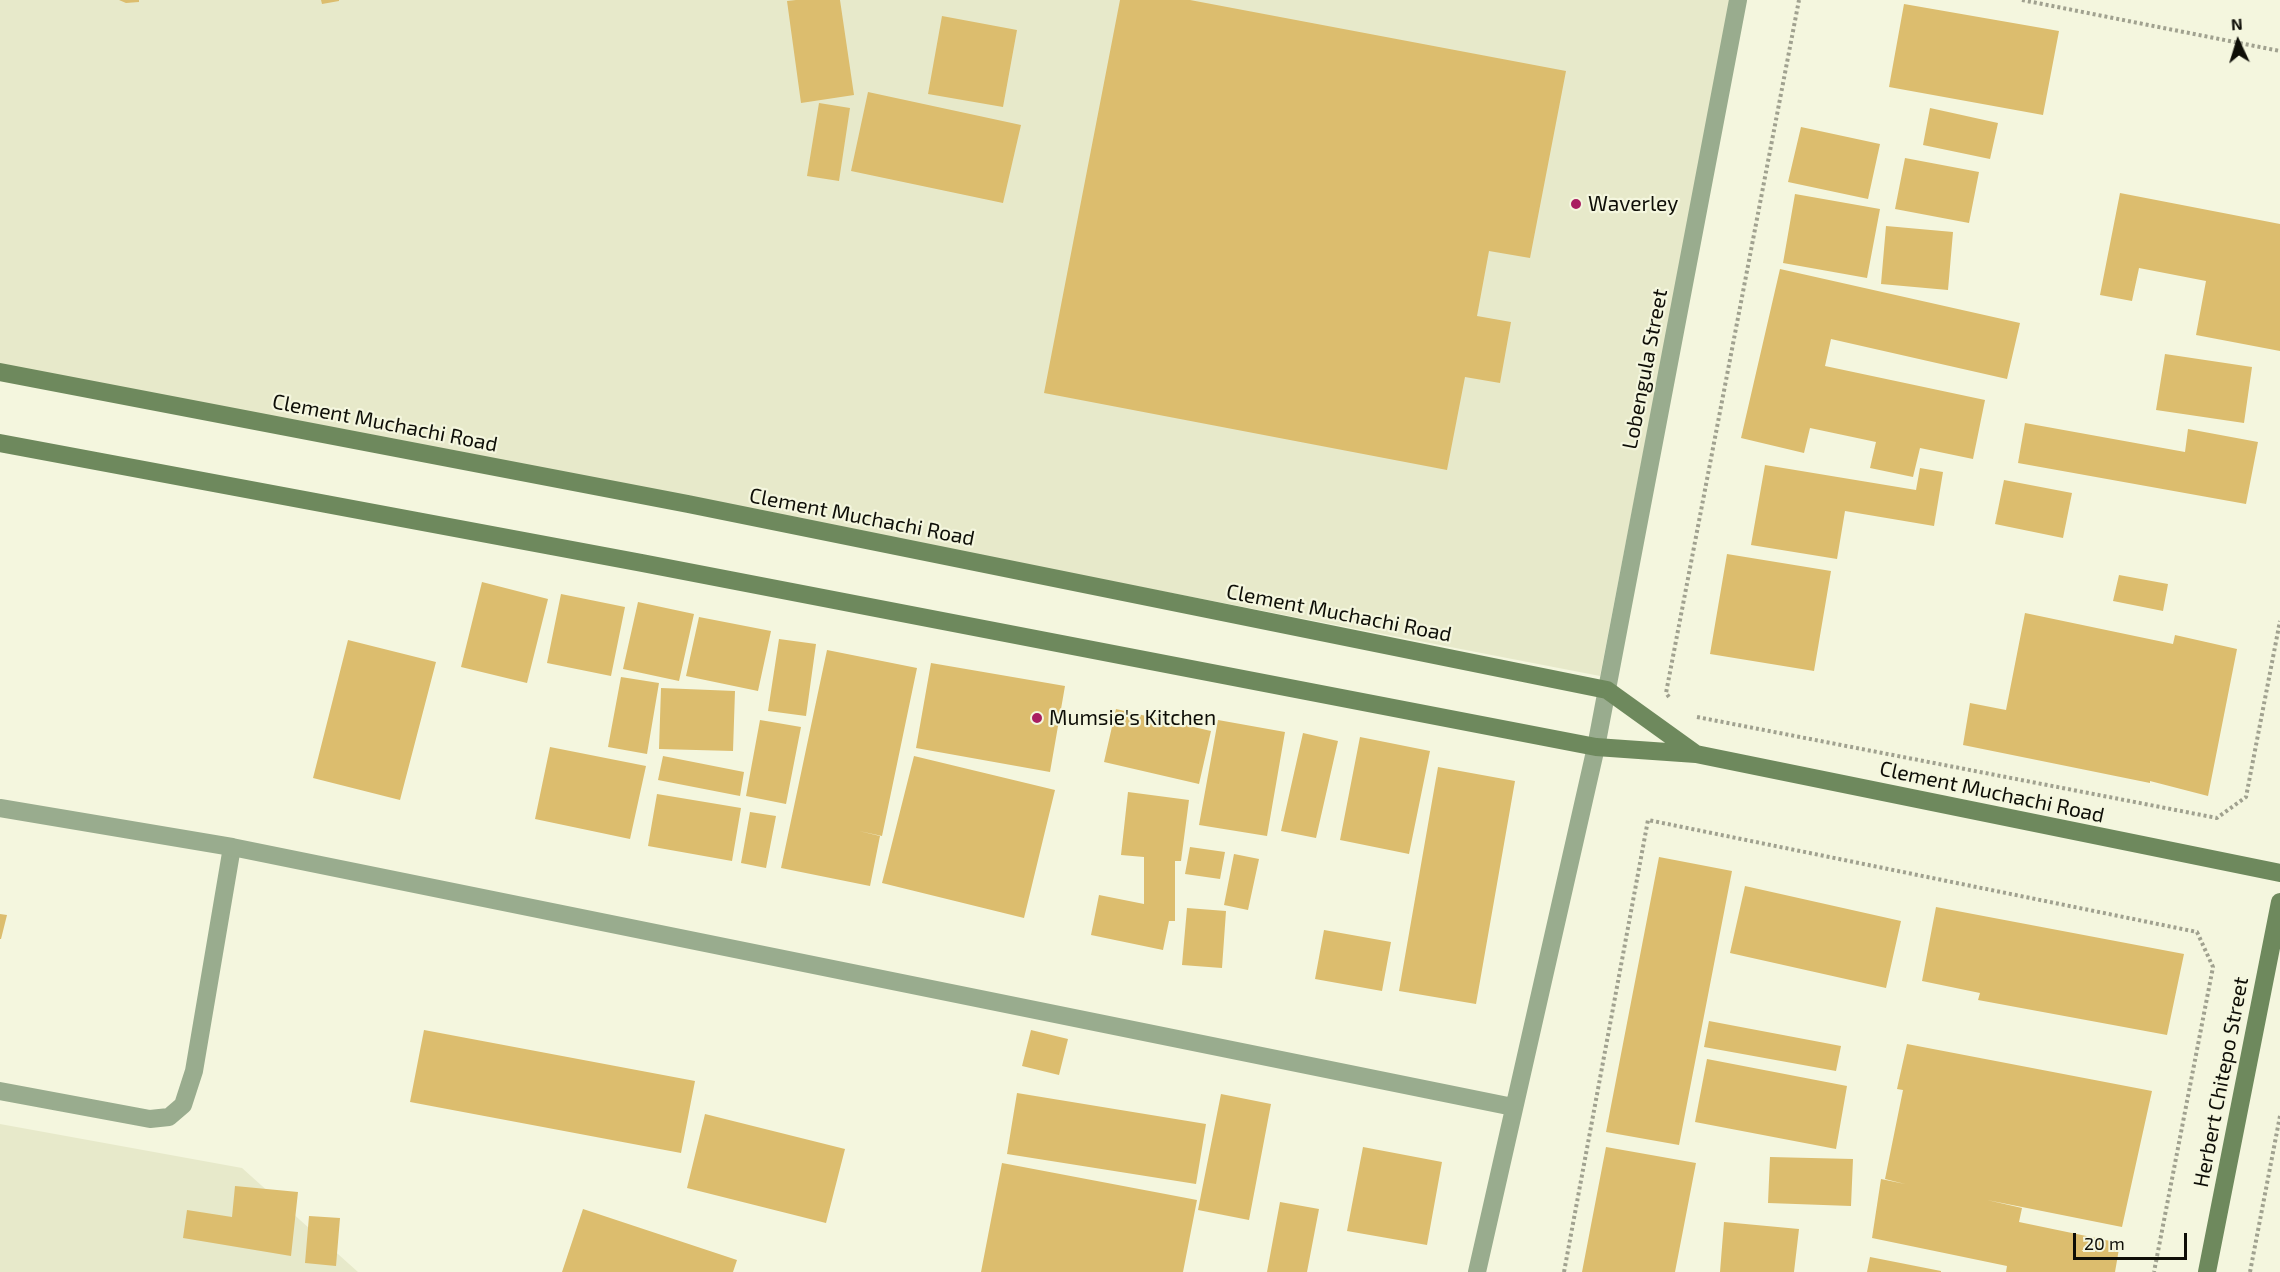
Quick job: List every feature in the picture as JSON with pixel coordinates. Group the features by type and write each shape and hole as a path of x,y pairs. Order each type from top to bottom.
{"main road":[{"name":"Clement Muchachi Road","path":"0,372 688,504 1607,690 1696,754"},
{"name":"Clement Muchachi Road","path":"0,442 1596,747 1696,754 2280,873"},
{"name":"Herbert Chitepo Street","path":"2207,1272 2280,902"}],"street":[{"name":"Lobengula Street","path":"1477,1272 1596,747 1738,0"},
{"path":"0,807 231,848 1513,1107"},
{"path":"0,1091 150,1119 169,1117 183,1105 194,1071 231,848"}],"path":[{"path":"1671,700 1666,693 1799,0"},
{"path":"2022,0 2280,51"},
{"path":"1693,717 2217,818 2246,797 2280,621"},
{"path":"1564,1272 1648,820 2197,932 2213,967 2154,1272"},
{"path":"2250,1272 2280,1116"}],"shaded area":[{"path":"0,0 1731,0 1600,676 0,366"},
{"path":"0,1124 242,1168 358,1272 0,1272"}],"building":[{"path":"119,0 139,0 139,2 126,3"},
{"path":"321,0 339,0 339,1 322,4"},
{"path":"840,0 854,95 801,103 787,1"},
{"path":"1120,0 1190,0 1566,71 1530,258 1489,251 1477,316 1511,322 1500,383 1465,377 1447,470 1044,393"},
{"path":"1904,4 2059,31 2043,115 1889,87"},
{"path":"942,16 1017,30 1003,107 928,94"},
{"path":"868,92 1021,125 1003,203 851,171"},
{"path":"819,103 850,108 839,181 807,176"},
{"path":"1930,108 1998,123 1990,159 1923,145"},
{"path":"1801,127 1880,144 1868,199 1788,182"},
{"path":"1905,158 1979,172 1969,223 1895,209"},
{"path":"2120,193 2280,224 2280,351 2196,335 2206,281 2139,268 2132,301 2100,295"},
{"path":"1795,194 1880,209 1867,278 1783,263"},
{"path":"1886,226 1953,232 1948,290 1881,284"},
{"path":"1780,269 2020,323 2007,379 1831,339 1825,366 1985,400 1973,459 1920,448 1913,477 1870,468 1876,442 1810,428 1804,453 1741,438"},
{"path":"2165,354 2252,367 2244,423 2156,410"},
{"path":"2025,423 2185,452 2188,429 2258,442 2246,504 2018,463"},
{"path":"1765,465 1916,490 1920,468 1943,472 1934,526 1845,511 1837,559 1751,545"},
{"path":"2004,480 2072,493 2063,538 1995,524"},
{"path":"1727,554 1831,571 1814,671 1710,654"},
{"path":"2119,575 2168,584 2163,611 2113,601"},
{"path":"482,582 548,599 527,683 461,667"},
{"path":"561,594 625,607 611,676 547,663"},
{"path":"638,602 694,614 679,681 623,669"},
{"path":"2025,613 2173,644 2175,635 2237,649 2208,796 2150,781 2150,783 1963,745 1970,703 2006,710"},
{"path":"699,617 771,631 758,691 686,676"},
{"path":"779,639 816,644 806,716 768,711"},
{"path":"348,640 436,662 400,800 313,778"},
{"path":"827,650 917,668 882,836 859,831 880,836 870,886 781,868"},
{"path":"931,663 1065,686 1050,772 916,748"},
{"path":"621,677 659,683 647,754 608,747"},
{"path":"661,688 735,691 733,751 659,749"},
{"path":"1116,709 1211,731 1199,784 1104,762"},
{"path":"760,720 801,727 786,804 746,796"},
{"path":"1218,720 1285,732 1267,836 1199,825"},
{"path":"1303,733 1338,741 1316,838 1281,831"},
{"path":"1360,737 1430,751 1409,854 1340,840"},
{"path":"550,747 646,766 630,839 535,819"},
{"path":"663,756 744,772 740,796 658,780"},
{"path":"914,756 1055,790 1024,918 882,883"},
{"path":"1438,767 1515,781 1476,1004 1399,991"},
{"path":"1128,792 1189,800 1181,861 1175,861 1175,921 1169,921 1163,950 1091,935 1099,895 1144,904 1144,857 1121,855"},
{"path":"657,794 741,808 732,861 648,846"},
{"path":"750,812 776,816 766,868 741,863"},
{"path":"1190,847 1225,852 1220,879 1185,874"},
{"path":"1234,854 1259,859 1248,910 1224,905"},
{"path":"1659,857 1732,871 1679,1145 1606,1132"},
{"path":"1745,886 1901,921 1886,988 1730,953"},
{"path":"1936,907 2184,954 2167,1035 1978,1000 1980,993 1922,981"},
{"path":"1187,908 1226,911 1222,968 1182,965"},
{"path":"0,914 7,915 1,939 0,939"},
{"path":"1324,930 1391,942 1382,991 1315,979"},
{"path":"1709,1021 1841,1046 1836,1071 1704,1047"},
{"path":"424,1030 695,1081 681,1153 410,1102"},
{"path":"1031,1030 1068,1039 1059,1075 1022,1066"},
{"path":"1907,1044 2152,1091 2122,1227 1987,1200 2022,1208 2019,1222 2120,1243 2115,1272 2006,1272 2007,1266 1872,1238 1881,1179 1905,1184 1885,1179 1903,1090 1897,1089"},
{"path":"1707,1059 1847,1086 1836,1149 1695,1122"},
{"path":"1017,1093 1206,1124 1196,1184 1007,1154"},
{"path":"1221,1094 1271,1104 1249,1220 1198,1210"},
{"path":"705,1114 845,1149 826,1223 687,1188"},
{"path":"1363,1147 1442,1162 1427,1245 1347,1231"},
{"path":"1606,1147 1696,1163 1675,1272 1582,1272"},
{"path":"1770,1157 1853,1159 1851,1206 1768,1203"},
{"path":"1002,1163 1197,1200 1183,1272 981,1272"},
{"path":"235,1186 298,1192 291,1256 183,1238 187,1210 232,1217"},
{"path":"1280,1202 1319,1209 1307,1272 1267,1272"},
{"path":"583,1209 737,1260 733,1272 562,1272"},
{"path":"309,1216 340,1218 336,1266 305,1263"},
{"path":"1724,1222 1799,1229 1794,1272 1720,1272"},
{"path":"1870,1257 1941,1271 1941,1272 1867,1272"}],"place":[{"name":"Waverley","path":"1576,204"},
{"name":"Mumsie's Kitchen","path":"1037,718"}]}
